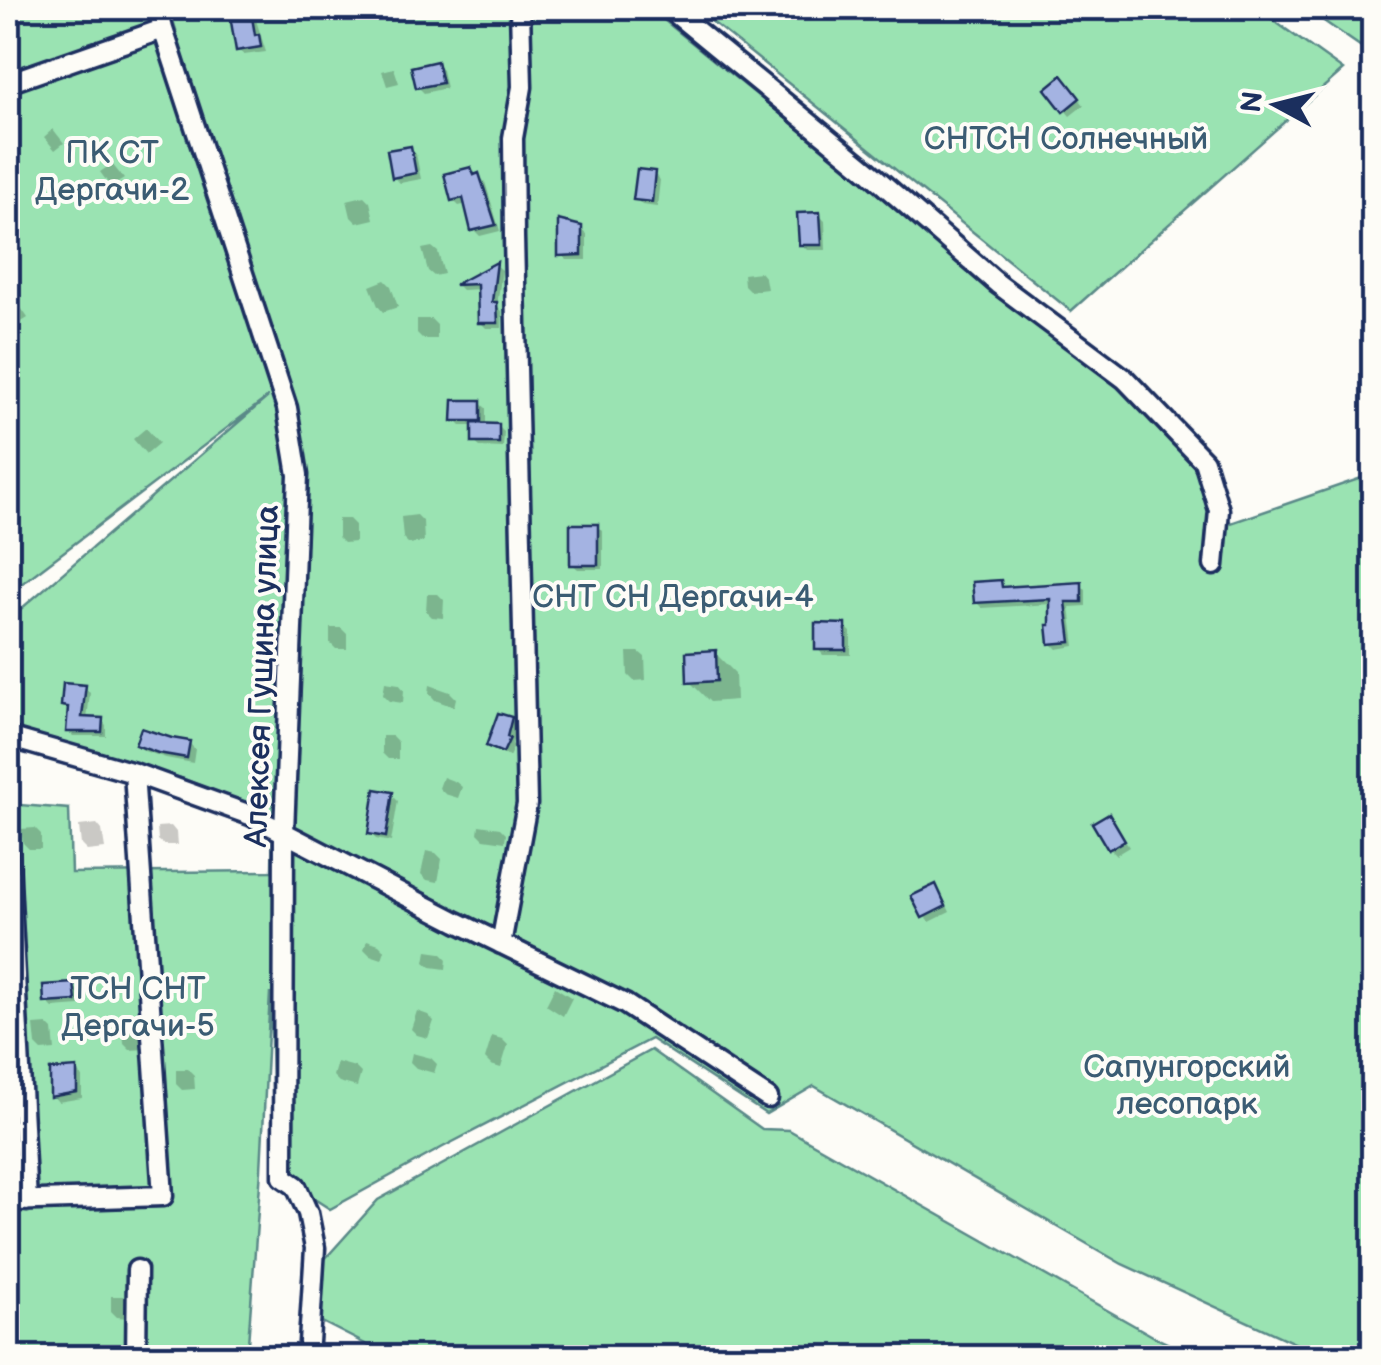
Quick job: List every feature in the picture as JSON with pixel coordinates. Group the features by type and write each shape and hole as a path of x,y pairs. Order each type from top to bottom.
{"street":[{"name":"Алексея Гущина улица","path":"158,8 288,408 298,475 284,832 283,1178 296,1186 308,1213 315,1248 308,1358"},
{"path":"501,944 527,804 513,138 522,87 520,8"},
{"path":"670,8 998,284 1125,379 1204,461 1219,510 1214,565"},
{"path":"8,83 163,29"},
{"path":"8,737 134,773 250,814 625,1004 768,1098"},
{"path":"8,843 17,1201 163,1196 134,773"},
{"path":"136,1358 137,1270"}],"green space":[{"path":"8,8 166,8 170,23 8,81"},
{"name":"СНТ СН Дергачи-4","path":"169,8 649,8 1119,387 1195,464 1231,523 1373,474 1373,1357 1325,1357 1122,1264 814,1086 766,1114 651,1039 330,1209 274,1173 270,993 247,1357 8,1357 8,804 69,809 71,873 272,871 273,815 184,779 8,730 8,620 268,397 8,594 8,90 62,74 176,30"},
{"name":"СНТСН Солнечный","path":"695,8 1256,8 1343,70 1071,311"},
{"path":"1305,8 1373,8 1373,55"},
{"path":"651,1050 762,1129 789,1130 1158,1339 1197,1357 391,1357 320,1321 316,1269 378,1200"}],"building":[{"path":"251,11 261,47 236,51 230,16"},
{"path":"437,61 442,83 416,88 411,67"},
{"path":"1062,75 1080,98 1063,112 1045,89"},
{"path":"411,146 416,173 392,178 387,150"},
{"path":"471,167 474,175 479,173 496,225 471,231 463,198 451,201 444,174"},
{"path":"637,169 655,171 652,202 633,200"},
{"path":"820,212 822,245 799,245 797,213"},
{"path":"558,220 582,226 582,255 558,256"},
{"path":"497,262 492,302 497,302 498,323 478,323 477,284 454,285"},
{"path":"453,400 481,400 481,421 452,421"},
{"path":"472,423 499,424 499,443 472,443"},
{"path":"570,524 598,524 598,565 570,565"},
{"path":"1001,580 1002,587 1082,582 1082,602 1066,602 1071,642 1049,644 1050,599 974,603 972,582"},
{"path":"815,623 846,624 846,650 815,650"},
{"path":"716,650 717,681 687,683 686,652"},
{"path":"63,683 86,685 82,717 103,718 102,732 66,732 68,707 61,706"},
{"path":"498,713 512,717 507,737 510,738 503,753 486,746"},
{"path":"141,728 190,741 187,758 135,745"},
{"path":"375,789 393,792 386,837 368,834"},
{"path":"1109,813 1125,840 1108,850 1092,823"},
{"path":"936,884 946,906 922,918 911,896"},
{"path":"74,983 76,1001 44,1003 43,985"},
{"path":"77,1068 77,1092 50,1097 50,1070"}],"park label":[{"name":"ПК СТ Дергачи-2","path":"112,170"},
{"name":"ТСН СНТ Дергачи-5","path":"138,1006"},
{"name":"Сапунгорский лесопарк","path":"1187,1084"}]}
